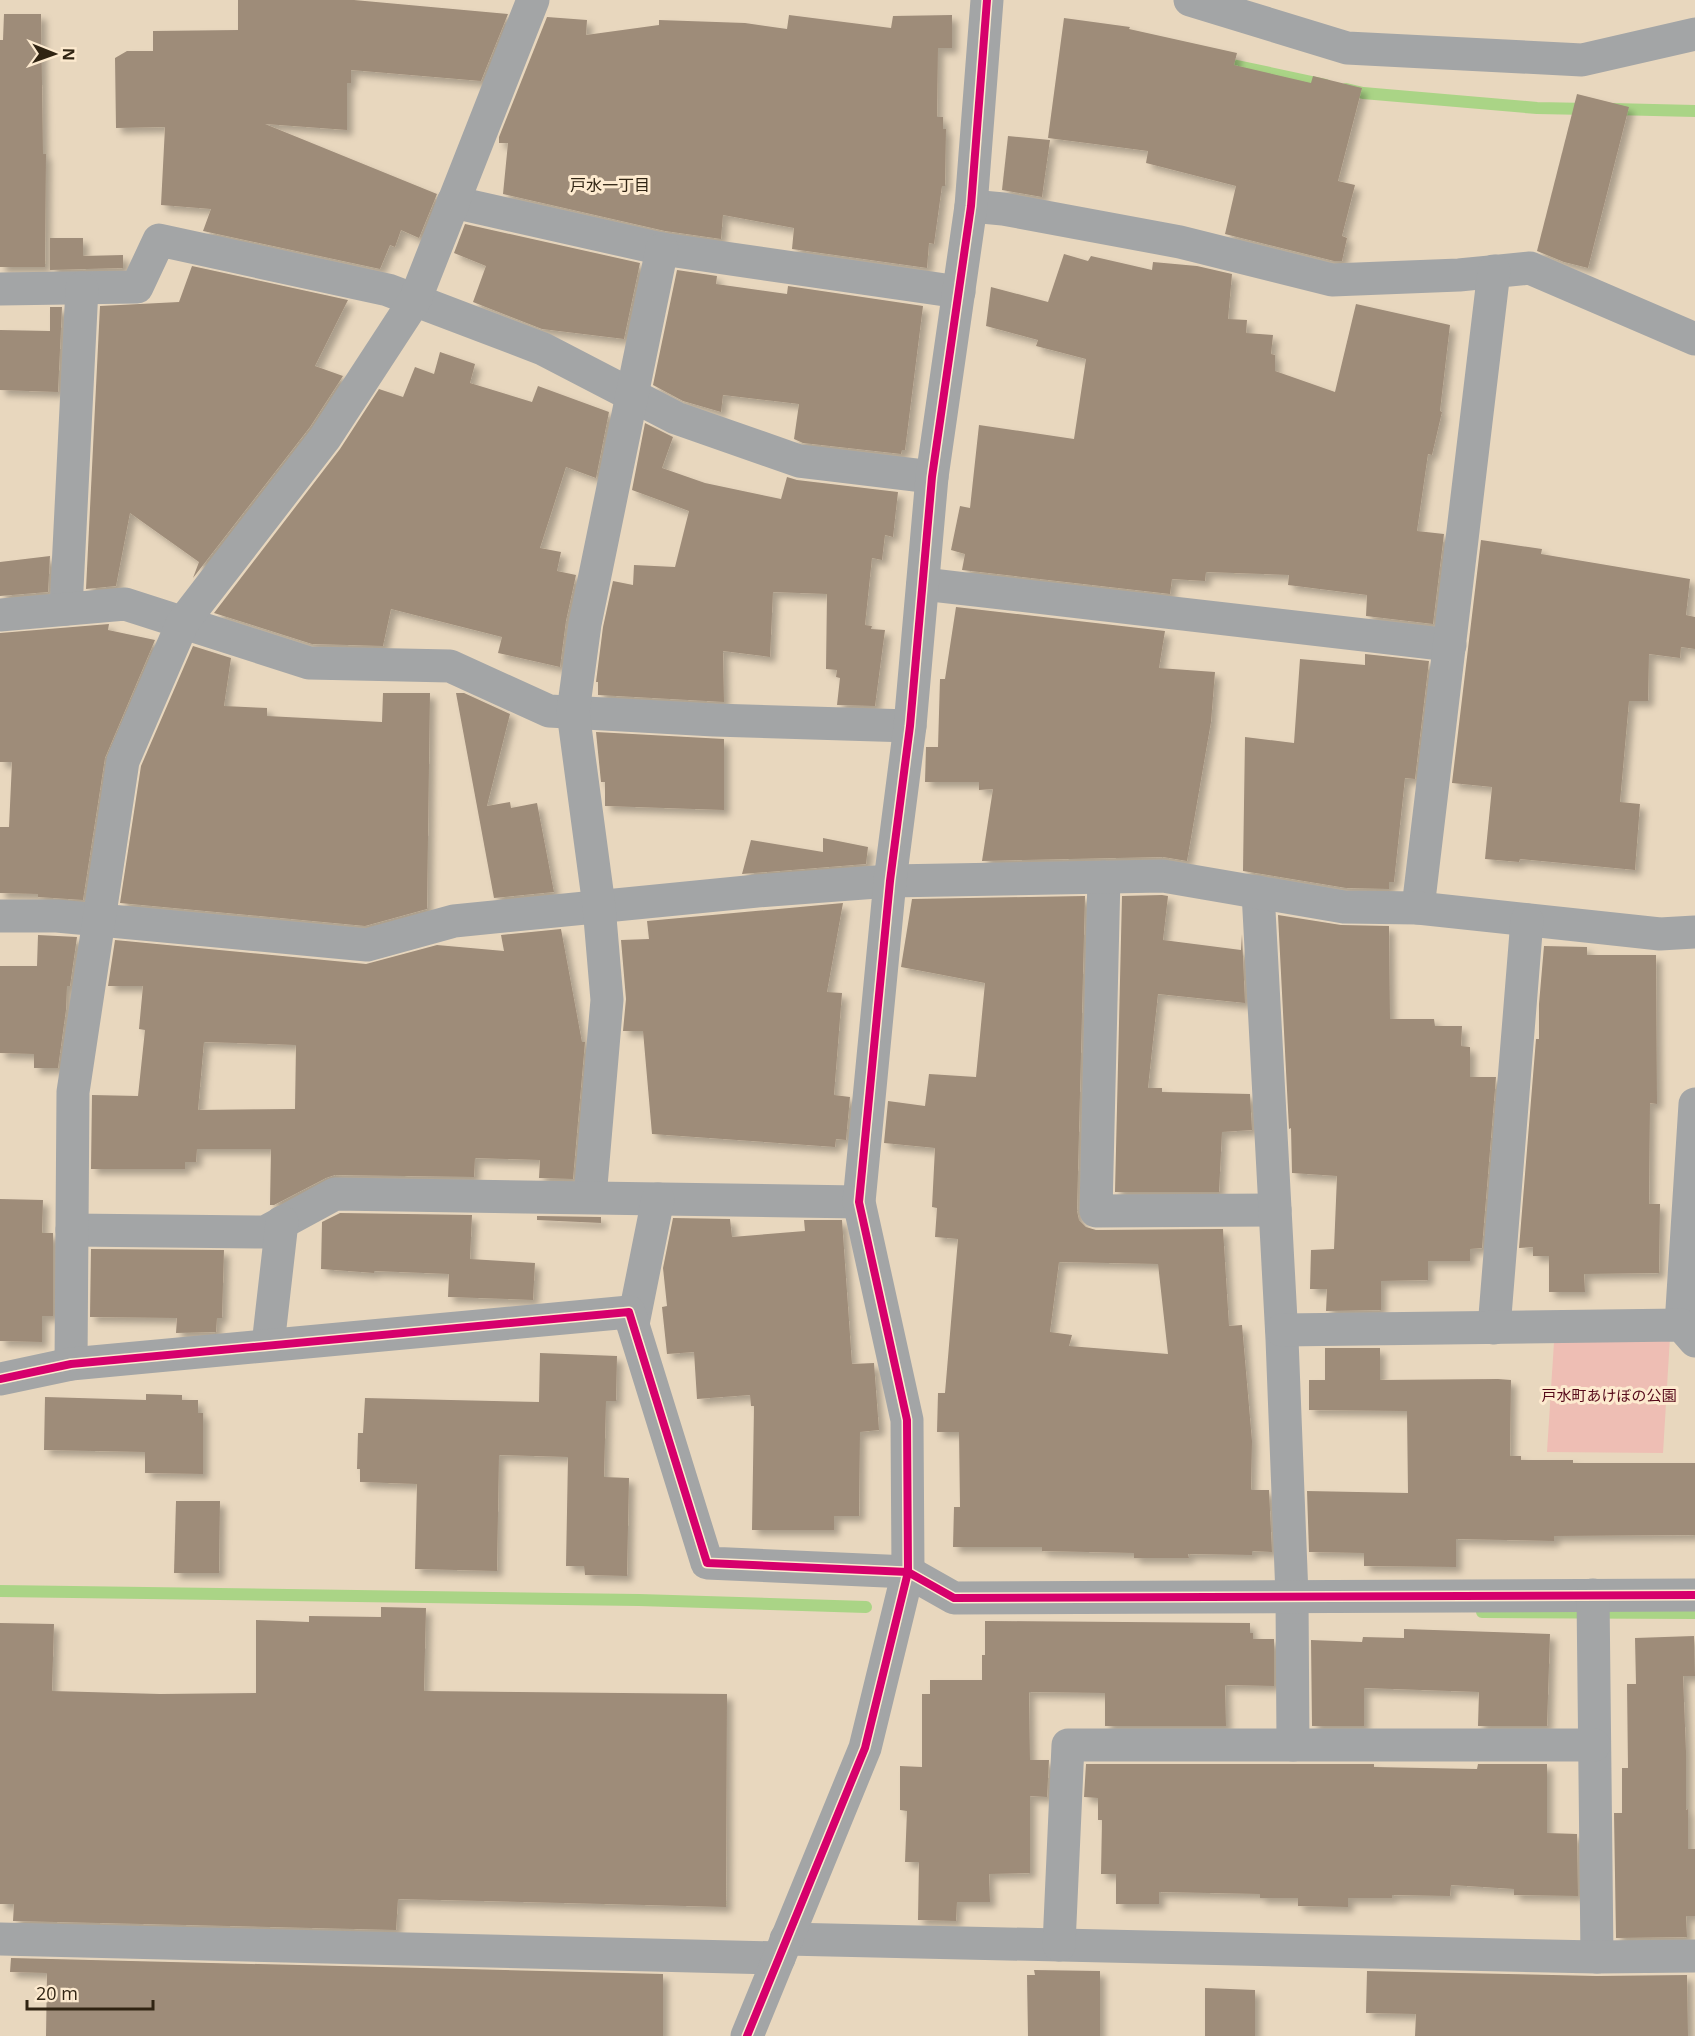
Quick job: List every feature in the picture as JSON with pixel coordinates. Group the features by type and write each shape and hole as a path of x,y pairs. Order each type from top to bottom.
{"street":[{"path":"71,1364 73,1092 123,760 183,622 325,438 415,300 533,0"},
{"path":"747,2036 865,1748 908,1572 908,1420 859,1202 890,881 910,726 932,477 971,206 987,0"},
{"path":"1190,0 1347,48 1582,60 1695,34"},
{"path":"453,202 662,249 959,292"},
{"path":"971,206 1003,209 1180,242 1332,280 1530,268 1695,339"},
{"path":"0,289 137,287 159,240 388,290 543,349 676,418 799,461 932,477"},
{"path":"590,1197 607,1000 599,906 573,712 585,624 662,249"},
{"path":"1418,908 1494,271"},
{"path":"66,609 82,288"},
{"path":"923,584 1450,645"},
{"path":"0,615 125,604 309,663 450,666 549,711 714,720 910,726"},
{"path":"0,916 57,916 367,945 454,921 599,906 890,881 1162,876 1344,907 1418,908 1660,934 1695,932"},
{"path":"1104,877 1096,1211 1275,1210"},
{"path":"1258,892 1282,1330 1292,1596 1293,1745"},
{"path":"1494,1328 1527,920"},
{"path":"1282,1330 1494,1328 1688,1333 1695,1104"},
{"path":"72,1230 265,1232 335,1194 859,1202"},
{"path":"633,1324 658,1199"},
{"path":"268,1345 282,1222"},
{"path":"0,1379 71,1364 629,1312 707,1563 908,1572 954,1598 1695,1595"},
{"path":"1593,1595 1597,1957"},
{"path":"1059,1945 1068,1745 1594,1744"},
{"path":"0,1939 782,1948 1059,1945 1597,1957 1695,1956"}],"green space":[{"name":"戸水町あけぼの公園","path":"1670,1337 1663,1453 1547,1452 1554,1342"}],"building":[{"path":"238,0 354,0 508,14 481,81 351,70 351,83 347,83 347,130 265,124 437,194 419,238 401,230 395,247 390,245 380,269 203,231 211,209 161,205 165,127 116,128 115,58 127,51 153,51 153,31 238,30"},
{"path":"4,14 41,14 43,154 46,154 45,267 0,267 0,40 3,40"},
{"path":"789,15 891,28 893,16 952,15 952,48 938,48 937,117 943,117 943,129 946,129 945,186 942,186 934,244 929,243 927,268 792,249 794,228 723,215 721,239 665,231 503,194 508,143 499,143 499,137 547,17 587,20 586,35 659,25 659,20 745,23 787,29"},
{"path":"1064,18 1130,27 1129,29 1237,53 1234,65 1311,83 1313,76 1362,88 1338,181 1355,185 1342,236 1347,238 1342,261 1225,234 1236,186 1146,163 1148,151 1048,138"},
{"path":"1577,94 1629,107 1588,268 1564,262 1537,251"},
{"path":"1008,136 1050,140 1042,197 1002,190"},
{"path":"465,224 640,263 624,339 542,329 473,302 486,266 454,253"},
{"path":"50,238 83,238 83,256 123,255 123,268 50,270"},
{"path":"1064,254 1088,261 1091,256 1152,270 1153,262 1197,266 1232,274 1228,319 1247,320 1246,333 1273,335 1271,354 1275,355 1275,371 1335,392 1356,304 1450,325 1440,411 1442,412 1432,455 1428,454 1417,531 1444,534 1433,624 1366,616 1367,595 1288,585 1289,575 1206,572 1205,581 1172,579 1170,594 962,570 965,554 951,550 960,506 970,508 979,425 1074,439 1086,359 1036,346 1038,340 986,326 991,287 1048,302"},
{"path":"192,266 348,300 315,366 343,376 310,427 193,578 199,562 130,513 116,586 86,589 100,306 179,302"},
{"path":"677,270 717,276 716,284 787,294 788,286 923,306 905,450 902,450 901,454 803,443 794,439 799,404 723,395 721,412 683,401 653,385"},
{"path":"50,307 62,307 58,392 0,390 0,330 50,331"},
{"path":"440,352 475,364 470,383 532,402 538,386 609,412 596,478 566,467 540,548 561,552 557,571 576,575 566,621 560,667 498,653 502,637 391,609 383,646 312,644 214,613 340,449 379,389 403,397 415,367 434,374"},
{"path":"645,423 673,437 662,468 705,483 781,499 787,477 898,492 893,537 885,535 882,560 872,558 865,625 872,626 871,629 885,630 875,706 837,705 840,678 836,677 837,670 826,669 827,594 773,592 770,657 723,651 724,702 598,695 598,682 596,682 603,627 613,581 633,585 634,565 675,567 689,511 632,490"},
{"path":"1481,540 1542,549 1541,554 1690,579 1686,615 1695,617 1695,649 1681,647 1680,658 1649,654 1648,701 1629,701 1620,802 1640,804 1635,870 1520,859 1519,862 1485,859 1492,787 1452,783"},
{"path":"50,556 48,592 0,596 0,562"},
{"path":"956,607 1165,631 1159,668 1215,672 1211,722 1187,861 1163,857 982,861 993,789 979,790 979,782 925,782 926,747 938,747 940,679 945,679"},
{"path":"109,624 108,630 155,640 105,758 83,900 38,897 38,894 0,893 0,827 9,827 12,762 0,762 0,633"},
{"path":"193,646 231,658 224,706 267,708 267,716 382,722 383,693 430,693 427,909 365,926 120,903 141,766"},
{"path":"1365,654 1429,661 1415,779 1405,778 1394,882 1389,882 1389,889 1346,888 1243,871 1245,737 1294,743 1300,659 1365,665"},
{"path":"456,693 464,693 510,714 487,806 510,802 511,808 537,803 554,892 494,898"},
{"path":"596,732 724,739 724,810 605,806 605,782 601,782"},
{"path":"823,838 868,847 866,864 742,874 751,840 823,852"},
{"path":"1085,896 1077,1211 1079,1220 1086,1227 1096,1230 1223,1229 1229,1326 1242,1325 1252,1441 1251,1490 1269,1490 1272,1552 1252,1551 1252,1555 1188,1554 1189,1558 1134,1558 1134,1553 1042,1551 1042,1547 953,1547 954,1507 960,1507 959,1432 937,1432 938,1393 945,1393 958,1239 935,1237 937,1208 932,1207 935,1148 884,1143 888,1101 925,1106 929,1074 976,1077 985,983 901,967 912,899","holes":["1059,1262 1158,1264 1168,1354 1069,1346 1072,1335 1050,1332"]},
{"path":"1122,896 1168,896 1163,940 1241,950 1242,934 1245,1003 1158,994 1148,1088 1162,1088 1162,1092 1250,1094 1252,1130 1222,1132 1219,1192 1115,1192"},
{"path":"843,903 827,992 842,993 834,1095 850,1097 846,1140 836,1139 835,1147 652,1134 643,1031 623,1031 626,999 621,940 649,939 647,921"},
{"path":"1278,915 1341,925 1389,926 1390,1019 1434,1019 1435,1026 1462,1026 1461,1046 1470,1047 1470,1077 1496,1077 1482,1248 1470,1249 1470,1261 1428,1261 1428,1280 1381,1281 1381,1310 1326,1311 1327,1289 1310,1289 1311,1250 1334,1249 1337,1176 1292,1173"},
{"path":"561,929 582,1042 585,1042 573,1179 539,1178 540,1160 475,1158 474,1177 335,1175 270,1205 271,1149 197,1149 196,1162 185,1162 185,1169 91,1169 92,1095 138,1096 145,1030 139,1029 143,986 108,986 115,940 366,964 437,945 504,951 501,935","holes":["204,1042 296,1045 295,1109 198,1110"]},
{"path":"38,935 77,937 70,986 67,986 58,1068 34,1068 34,1054 0,1053 0,966 37,966"},
{"path":"1544,946 1587,947 1587,955 1656,955 1657,1104 1650,1103 1649,1204 1660,1204 1659,1273 1584,1274 1585,1292 1549,1292 1549,1256 1533,1256 1533,1247 1519,1248 1536,1039 1539,1039 1539,1004"},
{"path":"0,1199 43,1200 42,1233 53,1233 53,1316 42,1316 42,1342 0,1341"},
{"path":"340,1213 472,1215 470,1259 535,1263 533,1300 448,1297 449,1274 374,1271 374,1273 321,1269 322,1222"},
{"path":"537,1216 601,1217 601,1223 537,1220"},
{"path":"673,1218 730,1219 732,1237 805,1231 804,1220 842,1220 852,1364 874,1363 879,1430 860,1432 859,1516 834,1516 834,1530 752,1530 754,1406 751,1406 750,1395 697,1399 694,1352 667,1354 662,1307 667,1306 663,1268"},
{"path":"91,1249 224,1250 222,1318 217,1318 216,1332 176,1333 177,1318 90,1317"},
{"path":"1325,1348 1380,1348 1380,1380 1511,1380 1510,1456 1521,1456 1521,1460 1573,1460 1573,1463 1695,1463 1695,1535 1554,1536 1554,1541 1456,1539 1456,1567 1364,1566 1364,1553 1309,1552 1307,1491 1408,1493 1407,1411 1309,1410 1309,1380 1325,1380"},
{"path":"540,1353 617,1356 616,1401 606,1401 604,1477 629,1478 627,1576 585,1575 584,1566 566,1566 568,1457 499,1455 497,1571 415,1569 417,1484 360,1482 360,1469 357,1469 358,1433 363,1433 365,1398 539,1402"},
{"path":"146,1394 182,1395 182,1400 198,1400 198,1413 203,1413 203,1474 145,1473 145,1452 44,1450 45,1397 146,1400"},
{"path":"176,1501 220,1501 219,1573 174,1573"},
{"path":"381,1607 426,1608 424,1691 727,1694 726,1907 398,1899 396,1930 13,1921 14,1904 0,1904 0,1623 54,1624 52,1691 160,1694 256,1693 256,1620 309,1622 309,1616 381,1617"},
{"path":"985,1621 1250,1623 1250,1633 1253,1633 1253,1639 1274,1639 1274,1686 1225,1685 1226,1726 1105,1726 1105,1693 1029,1692 1030,1760 1049,1760 1047,1797 1030,1796 1030,1873 989,1874 990,1902 957,1902 956,1921 918,1920 919,1862 905,1862 907,1811 900,1810 900,1766 922,1767 922,1694 930,1694 930,1680 982,1680"},
{"path":"1404,1629 1550,1634 1547,1726 1478,1726 1479,1692 1364,1688 1364,1726 1312,1726 1311,1640 1362,1642 1363,1637 1404,1638"},
{"path":"1694,1636 1695,1676 1683,1676 1686,1810 1688,1809 1688,1849 1695,1849 1695,1916 1686,1916 1687,1937 1616,1938 1614,1813 1622,1813 1622,1768 1628,1768 1627,1684 1636,1684 1635,1638"},
{"path":"1086,1764 1374,1764 1374,1767 1477,1769 1478,1764 1547,1764 1547,1833 1577,1834 1578,1896 1514,1895 1514,1889 1451,1885 1450,1896 1392,1895 1392,1898 1348,1898 1348,1907 1298,1906 1298,1898 1260,1898 1260,1894 1159,1892 1159,1904 1116,1904 1116,1874 1101,1874 1102,1820 1098,1820 1098,1798 1084,1797"},
{"path":"11,1958 663,1974 663,2036 46,2036 47,1973 10,1972"},
{"path":"1034,1970 1100,1971 1100,2036 1028,2036 1027,1975 1035,1975"},
{"path":"1367,1971 1597,1976 1687,1975 1688,2036 1415,2036 1416,2014 1366,2013"},
{"path":"1205,1988 1255,1990 1255,2036 1205,2036"}],"waterway":[{"path":"1223,63 1326,85"},
{"path":"1346,89 1363,93 1537,108 1588,109"},
{"path":"1612,109 1695,111"},
{"path":"0,1591 639,1600 866,1607"},
{"path":"1482,1612 1695,1613"}],"cycle path":[{"path":"747,2036 865,1748 908,1572 907,1420 859,1202 890,881 910,726 932,477 971,206 987,0"},
{"path":"0,1379 71,1364 629,1312 707,1563 908,1572 954,1598 1695,1595"}],"district":[{"name":"戸水一丁目","path":"610,185"}]}
